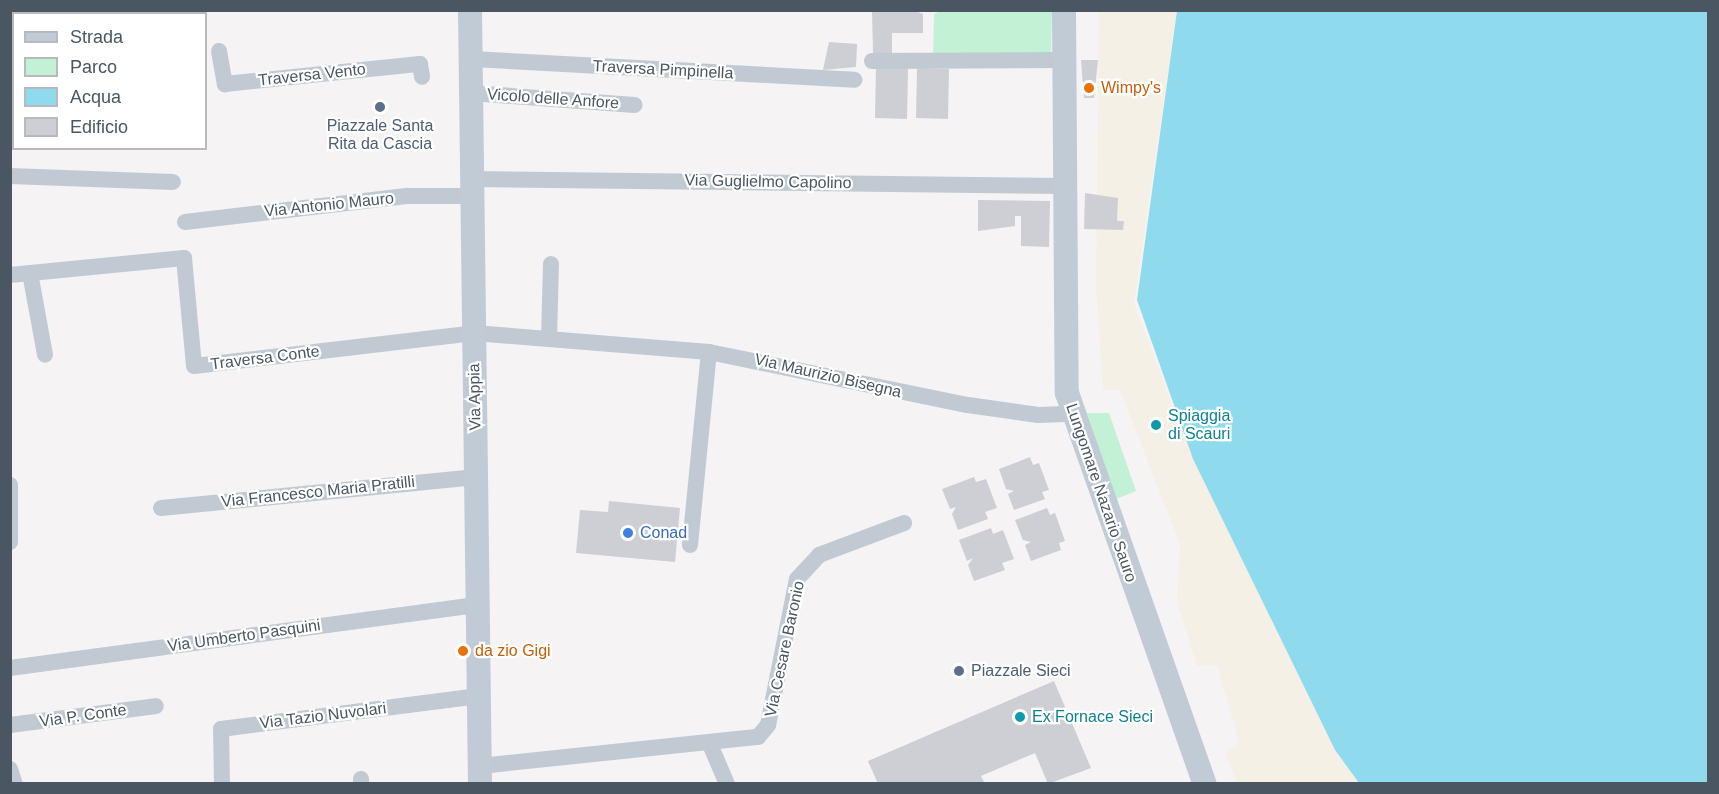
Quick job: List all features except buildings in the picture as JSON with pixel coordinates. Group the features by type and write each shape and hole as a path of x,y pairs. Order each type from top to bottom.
{"street":[{"name":"Via Appia","path":"470,10 480,775"},
{"name":"Lungomare Nazario Sauro","path":"1064,10 1063,355 1072,414 1205,783"},
{"name":"Traversa Vento","path":"219,51 225,84 420,64 422,77"},
{"name":"Traversa Pimpinella","path":"471,59 854,80"},
{"path":"872,61 1064,60"},
{"name":"Vicolo delle Anfore","path":"471,93 635,105"},
{"path":"10,176 173,182"},
{"name":"Via Guglielmo Capolino","path":"473,188 1064,186"},
{"name":"Via Antonio Mauro","path":"185,222 473,188"},
{"name":"Traversa Conte","path":"10,275 184,258 194,366 474,333"},
{"path":"549,339 551,264"},
{"path":"30,273 45,355"},
{"name":"Via Maurizio Bisegna","path":"474,333 709,352 968,405 1038,415 1072,414"},
{"path":"690,545 709,352"},
{"name":"Via Francesco Maria Pratilli","path":"161,508 476,477"},
{"path":"10,485 10,542"},
{"name":"Via Cesare Baronio","path":"480,775 758,737 768,725 797,579 819,555 904,523"},
{"name":"Via Umberto Pasquini","path":"10,668 478,605"},
{"name":"Via Tazio Nuvolari","path":"222,783 221,729 479,696"},
{"name":"Via P. Conte","path":"10,725 156,706"},
{"path":"709,742 727,783"},
{"path":"10,769 15,783"}],"green space":[{"path":"941,11 1052,11 1051,58 933,58 934,14"},
{"path":"1087,413 1109,413 1136,491 1116,499"}],"sand":[{"name":"Spiaggia di Scauri","path":"1099,11 1177,11 1134,303 1193,459 1335,750 1359,783 1237,783 1225,754 1239,742 1217,665 1197,666 1177,601 1180,544 1120,390 1103,390 1096,285"}],"water":[{"path":"1177,11 1708,11 1708,783 1359,783 1335,750 1193,459 1137,300"}],"place":[{"name":"Wimpy's","path":"1089,88"},
{"name":"Piazzale Santa Rita da Cascia","path":"380,107"},
{"name":"Spiaggia di Scauri","path":"1156,425"},
{"name":"Conad","path":"628,533"},
{"name":"da zio Gigi","path":"463,651"},
{"name":"Piazzale Sieci","path":"959,671"},
{"name":"Ex Fornace Sieci","path":"1020,717"}]}
